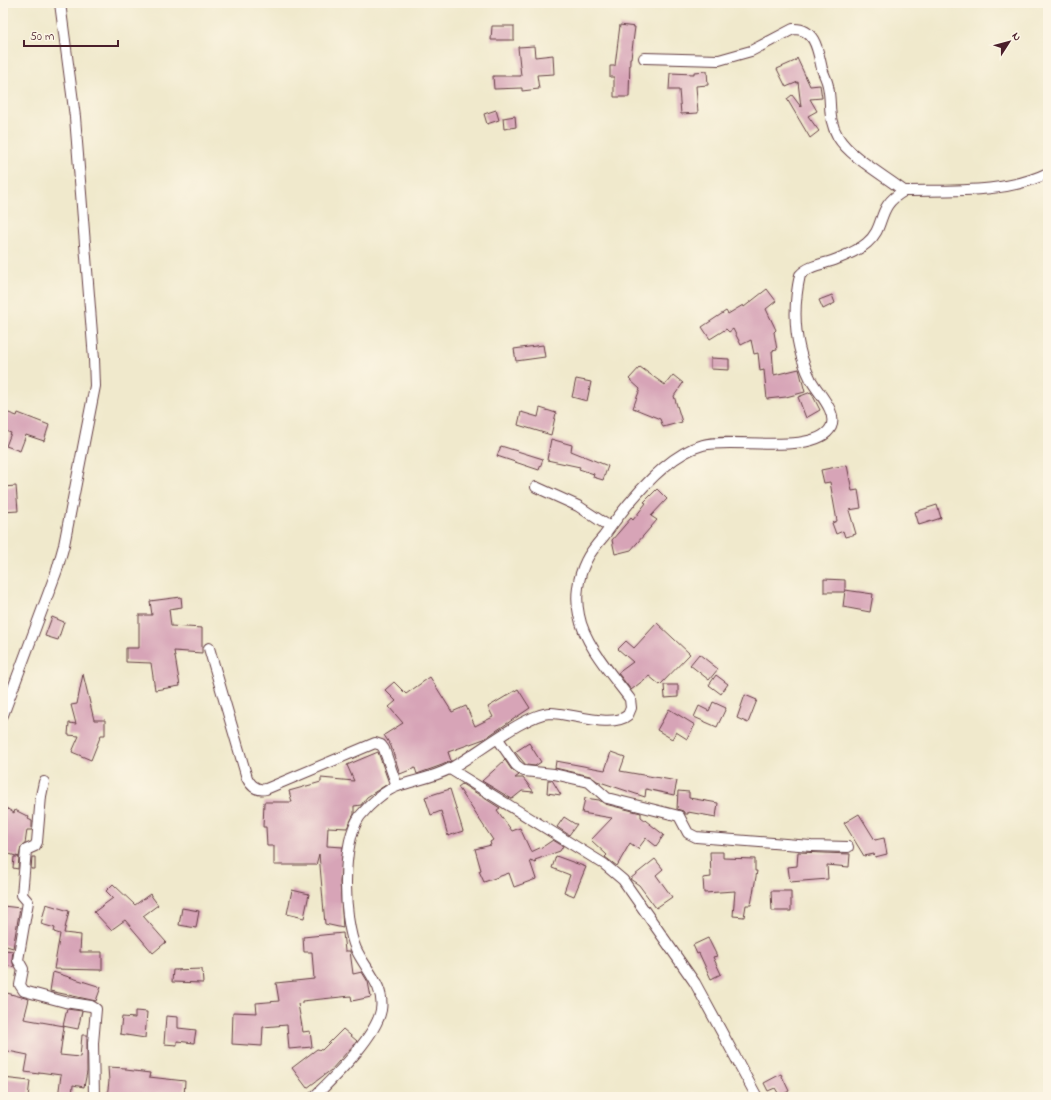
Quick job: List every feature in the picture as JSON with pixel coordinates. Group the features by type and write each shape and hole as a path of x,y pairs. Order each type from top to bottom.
{"street":[{"path":"3,715 57,570 64,545 94,386 94,359 75,117 60,3"},
{"path":"644,58 719,60 751,51 793,29 806,33 814,40 819,51 822,70 828,86 831,119 839,138 853,152 904,191"},
{"path":"314,1097 340,1071 366,1038 377,1021 382,1000 378,989 356,949 349,930 346,880 350,844 357,821 379,798 397,786 450,769 519,724 542,714 551,713 614,721 625,717 630,712 630,699 589,640 581,622 578,610 578,593 584,565 590,554 610,527 641,491 673,461 696,447 704,444 721,443 794,443 816,438 829,429 832,422 829,410 812,382 798,347 797,299 800,275 807,270 837,260 866,244 875,234 886,205 892,198 904,191 992,188 1024,181 1048,173"},
{"path":"536,487 573,504 610,527"},
{"path":"209,648 247,778 254,787 259,790 266,789 375,743 381,745 384,749 397,786"},
{"path":"498,739 511,759 522,770 532,773 554,774 589,782 609,799 679,816 687,832 696,837 812,846 848,847"},
{"path":"450,769 577,846 604,864 623,880 695,983 757,1097"},
{"path":"44,782 41,796 37,842 35,846 27,849 25,853 22,895 28,902 18,960 23,967 20,985 24,991 65,1002 92,1006 96,1009 94,1043 94,1097"}],"building":[{"path":"620,25 635,27 630,58 629,97 614,97 614,77 610,77 610,66 615,66"},
{"path":"492,26 514,26 514,40 491,40"},
{"path":"534,46 535,57 553,55 554,74 537,75 539,89 522,91 522,88 494,89 493,76 521,76 518,47"},
{"path":"797,58 810,86 820,85 822,98 810,99 817,111 808,116 819,131 810,138 787,99 792,95 801,107 798,82 786,87 777,69 795,61"},
{"path":"707,71 708,85 696,86 698,113 681,114 679,90 669,90 670,73 694,74 694,72"},
{"path":"496,110 499,120 487,124 484,114"},
{"path":"515,116 516,127 504,129 503,118"},
{"path":"767,289 776,301 766,309 776,330 774,332 777,350 772,351 774,375 799,369 805,392 786,397 767,399 764,370 760,371 758,353 754,354 751,340 741,345 733,329 729,332 726,329 710,339 702,327 726,311 728,314 743,305 744,307"},
{"path":"832,295 835,303 823,309 819,300"},
{"path":"543,345 545,357 516,361 514,349"},
{"path":"711,358 729,359 729,370 711,369"},
{"path":"640,367 665,385 673,375 683,383 674,396 682,422 663,427 660,419 633,408 640,389 629,379"},
{"path":"576,379 591,382 587,401 572,397"},
{"path":"811,392 820,410 806,418 798,397"},
{"path":"540,408 556,413 551,435 518,425 521,412 538,417"},
{"path":"3,411 17,416 18,413 49,425 44,441 26,435 20,451 6,446 11,433 3,430"},
{"path":"551,439 572,445 571,451 608,466 603,480 593,477 594,474 579,469 580,467 547,460"},
{"path":"501,446 543,459 539,470 497,456"},
{"path":"847,465 852,491 858,490 861,508 849,510 856,534 845,537 843,531 836,534 832,523 837,521 830,482 824,483 821,470"},
{"path":"16,486 18,511 3,512 3,487"},
{"path":"657,489 667,499 651,516 657,520 631,550 615,554 612,540 631,518 633,520 646,503 644,502"},
{"path":"937,505 941,518 919,525 915,512"},
{"path":"824,579 845,580 845,592 824,592"},
{"path":"845,590 873,594 870,612 843,607"},
{"path":"181,597 182,607 169,609 171,626 202,628 202,653 174,651 180,686 155,690 151,663 126,662 126,648 139,648 139,615 152,615 150,601"},
{"path":"52,617 64,622 58,640 45,636"},
{"path":"657,623 690,654 660,685 649,676 631,690 618,673 633,662 618,649 626,641 634,648"},
{"path":"699,654 718,669 709,680 690,665"},
{"path":"83,674 94,720 105,720 105,735 101,735 91,760 72,752 79,736 68,735 69,723 76,724 71,705 77,704"},
{"path":"716,675 728,684 721,694 709,685"},
{"path":"430,677 452,712 466,706 475,726 493,717 488,707 518,689 530,708 484,739 448,752 451,761 417,774 415,768 400,774 391,746 384,735 403,723 389,707 396,701 385,690 394,682 406,694"},
{"path":"664,685 678,685 678,697 665,698"},
{"path":"745,695 757,700 748,723 737,718"},
{"path":"713,702 726,708 717,727 694,717 699,706 709,711"},
{"path":"669,709 695,725 687,739 676,732 672,739 657,730"},
{"path":"529,743 541,762 535,766 526,765 515,752"},
{"path":"378,752 389,783 367,797 361,805 354,806 354,814 347,828 328,827 327,846 343,847 340,882 343,928 325,924 319,854 316,865 274,865 274,846 267,846 266,827 263,827 264,802 292,802 289,791 321,782 321,778 354,781 347,765"},
{"path":"611,752 625,757 620,771 677,781 674,795 646,789 645,797 597,781 590,776 555,768 556,761 605,770"},
{"path":"505,760 511,769 519,775 515,778 523,778 534,792 522,791 512,799 482,781"},
{"path":"548,780 552,780 561,795 547,793"},
{"path":"462,784 500,808 497,810 512,831 520,828 531,852 553,840 563,846 560,851 535,860 536,863 530,861 536,879 514,887 509,873 484,882 479,871 481,870 475,849 491,845 490,842 493,840 458,787"},
{"path":"450,789 463,831 448,836 441,811 431,815 425,797"},
{"path":"678,791 689,792 689,798 718,803 716,817 688,812 688,814 685,814 683,811 677,809"},
{"path":"585,798 599,800 605,804 641,813 641,817 664,835 656,846 646,838 638,849 630,843 617,866 605,857 607,855 591,840 612,818 582,813"},
{"path":"3,806 14,813 15,810 29,817 28,819 32,821 32,830 27,830 25,844 21,847 19,857 3,852"},
{"path":"859,814 875,840 884,838 887,854 875,857 874,854 864,856 844,823"},
{"path":"564,817 577,824 569,835 557,827"},
{"path":"710,852 723,852 723,858 755,859 755,871 757,871 751,905 746,905 744,917 733,916 735,891 704,893 703,878 711,877"},
{"path":"798,852 850,854 849,867 827,865 828,879 790,882 788,867 797,866"},
{"path":"556,856 586,867 574,896 564,892 570,875 552,868"},
{"path":"14,857 19,857 18,869 13,868"},
{"path":"32,857 35,857 35,869 31,869"},
{"path":"655,859 663,869 656,875 672,897 656,908 639,885 630,879"},
{"path":"113,884 135,905 150,894 158,905 143,916 166,942 153,953 125,920 111,930 94,912 113,898 106,891"},
{"path":"292,890 309,894 304,918 287,914"},
{"path":"771,891 791,891 791,911 772,911"},
{"path":"46,904 69,911 64,933 81,935 80,952 102,952 102,970 54,969 60,934 54,932 55,928 41,924"},
{"path":"3,906 20,908 13,948 3,945"},
{"path":"182,908 199,911 196,928 179,925"},
{"path":"343,933 345,951 350,951 353,974 362,972 368,982 371,997 352,1001 351,996 302,1001 302,1003 298,1004 303,1032 310,1031 312,1047 289,1049 287,1025 263,1027 262,1046 232,1044 233,1012 257,1013 256,1003 279,1001 276,983 314,979 312,952 304,952 303,937"},
{"path":"708,938 717,956 713,957 721,974 711,979 699,953 697,954 693,945"},
{"path":"5,950 13,951 12,959 14,967 3,965"},
{"path":"202,969 203,983 172,982 173,970"},
{"path":"53,972 101,987 96,1001 50,991"},
{"path":"7,993 29,999 24,1019 64,1026 60,1055 80,1057 82,1035 87,1035 87,1072 84,1087 73,1085 72,1097 58,1097 61,1075 25,1072 28,1055 3,1050 3,1009"},
{"path":"67,1009 82,1011 78,1029 63,1026"},
{"path":"135,1011 147,1012 145,1038 120,1034 122,1017 135,1018"},
{"path":"166,1016 178,1017 178,1028 196,1030 194,1043 177,1041 177,1045 164,1044"},
{"path":"343,1029 357,1041 331,1070 307,1088 292,1068 317,1049 322,1050"},
{"path":"108,1067 126,1068 126,1070 150,1073 149,1077 185,1081 184,1097 107,1097 109,1081"},
{"path":"781,1074 789,1091 780,1096 775,1088 768,1091 764,1083"},
{"path":"3,1078 30,1081 28,1097 3,1097"}]}
